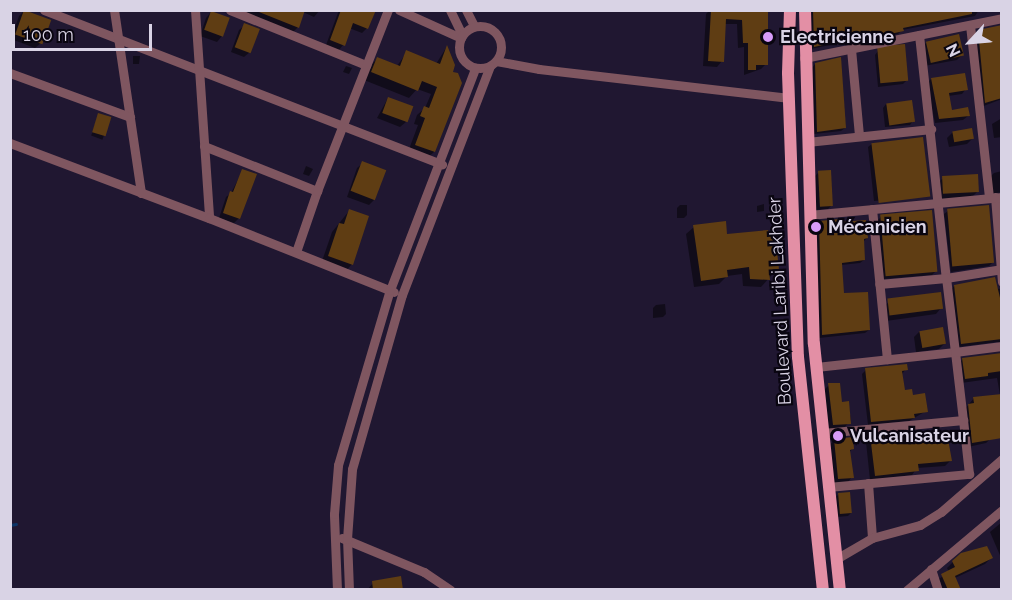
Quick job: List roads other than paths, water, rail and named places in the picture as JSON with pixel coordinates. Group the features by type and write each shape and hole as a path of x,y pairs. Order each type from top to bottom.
{"main road":[{"name":"Boulevard Laribi Lakhder","path":"790,10 789,98 798,357 823,590"},
{"name":"Boulevard Laribi Lakhder","path":"804,10 809,215 816,368 840,590"},
{"path":"789,59 804,58"}],"street":[{"path":"44,10 342,128 450,167"},
{"path":"114,10 141,193"},
{"path":"195,10 209,218"},
{"path":"230,10 366,65"},
{"path":"296,252 317,191 388,10"},
{"path":"399,10 461,36"},
{"path":"450,10 461,36 461,56 475,68"},
{"path":"466,10 474,26"},
{"path":"984,21 987,10"},
{"path":"804,58 1002,18"},
{"path":"970,25 995,197 1002,282"},
{"path":"349,590 347,539 352,469 402,295 450,167 501,50 500,38 492,29 474,26 461,36"},
{"path":"828,487 969,474 919,35"},
{"path":"851,49 859,136"},
{"path":"475,68 493,64 789,98"},
{"path":"337,590 334,536 338,465 390,290 437,162 475,68"},
{"path":"10,74 130,117"},
{"path":"807,142 931,129"},
{"path":"10,143 209,218 402,295"},
{"path":"204,146 317,191"},
{"path":"809,215 995,197"},
{"path":"872,209 886,359"},
{"path":"879,284 946,278 1001,269"},
{"path":"816,368 1002,346"},
{"path":"823,433 963,420"},
{"path":"836,559 872,538 920,525 941,512 1002,459"},
{"path":"868,483 872,538"},
{"path":"908,590 1002,510"},
{"path":"334,536 347,539 424,572 451,590"},
{"path":"931,569 938,590"}],"waterway":[{"path":"10,525 16,524"}],"place":[{"name":"Electricienne","path":"768,37"},
{"name":"Mécanicien","path":"816,227"},
{"name":"Vulcanisateur","path":"838,436"}]}
